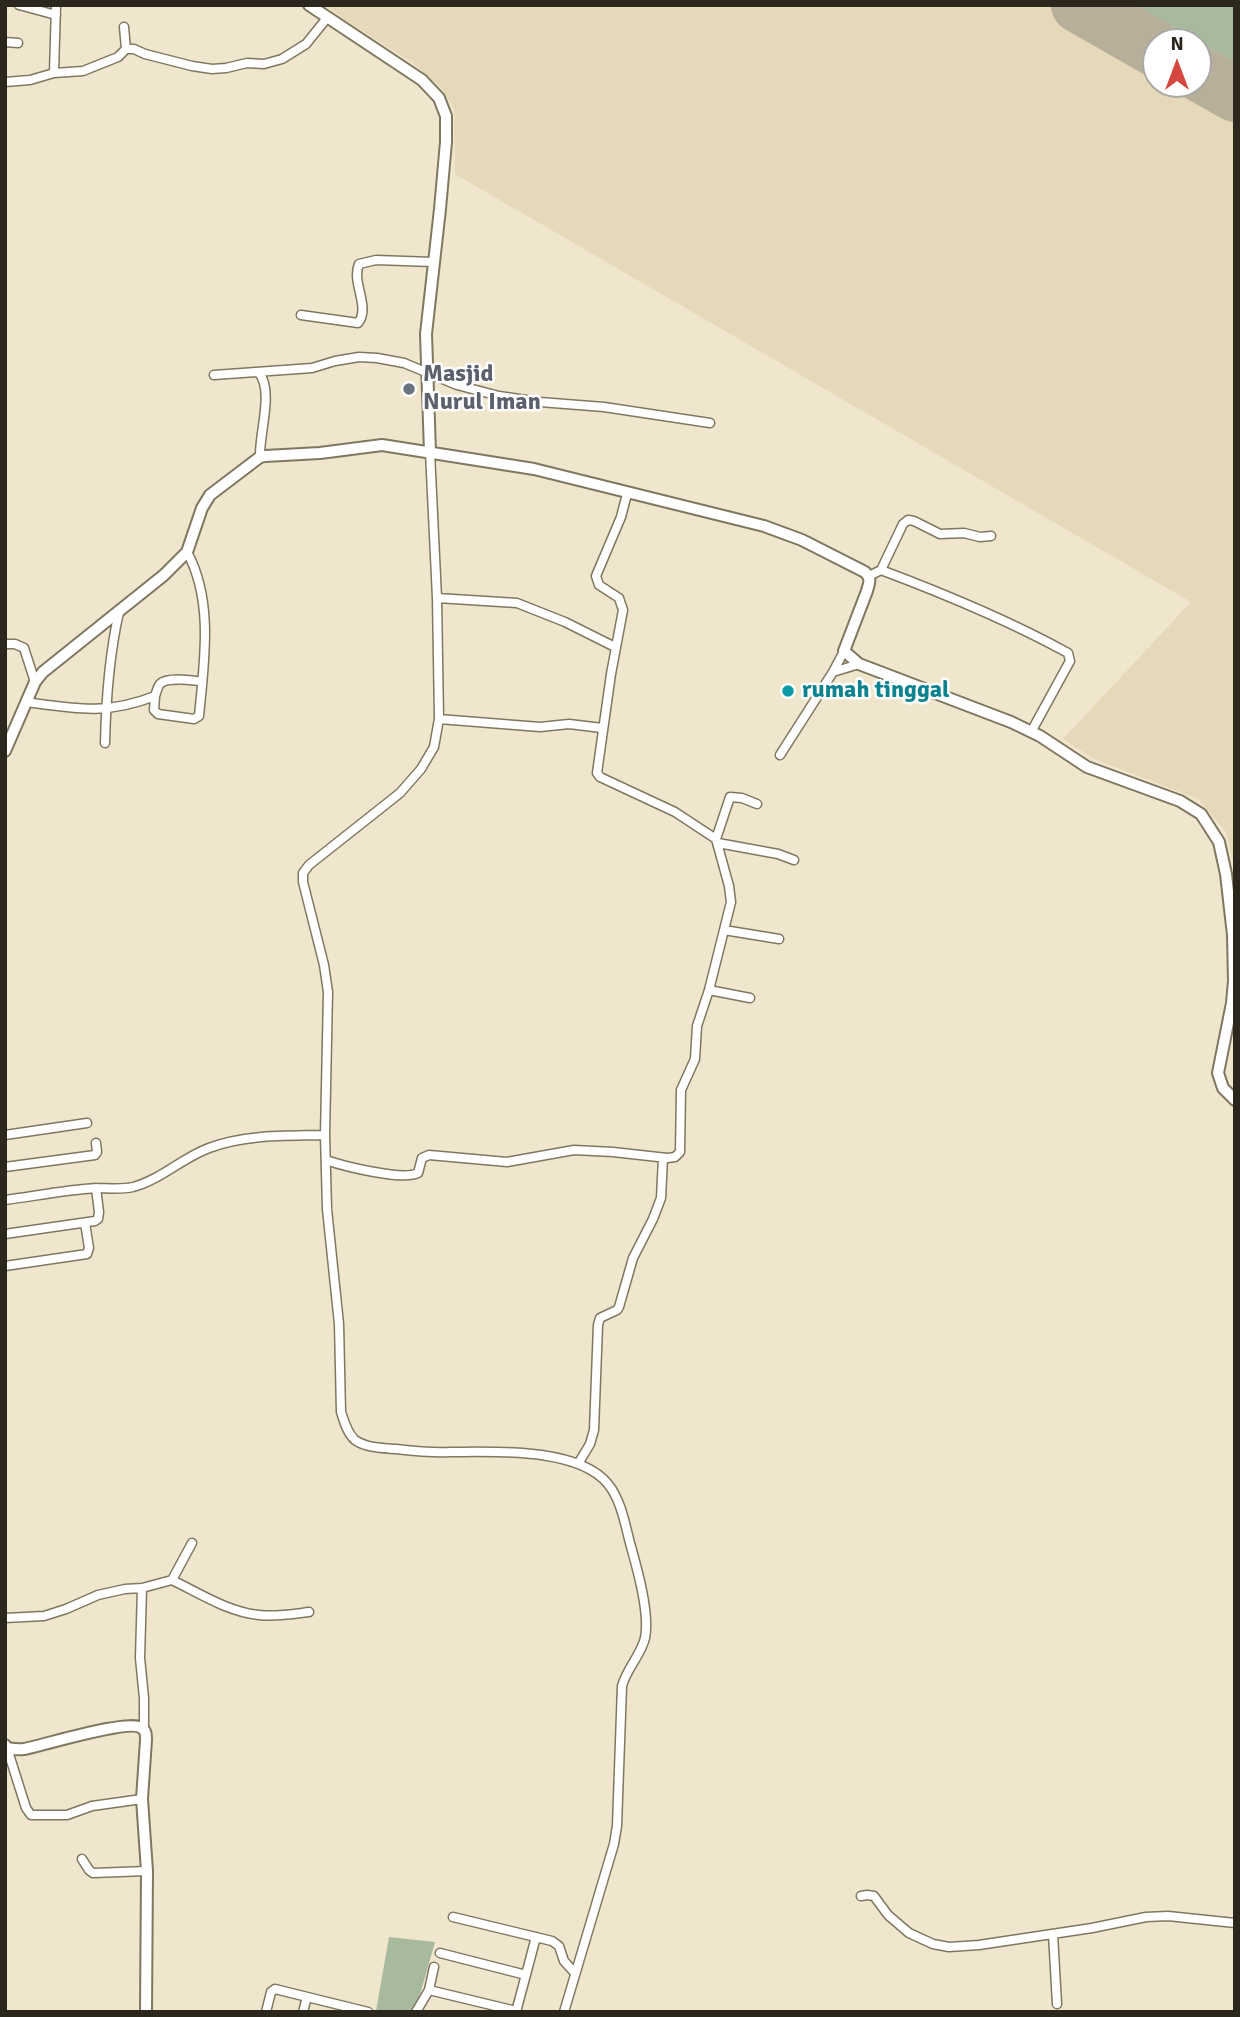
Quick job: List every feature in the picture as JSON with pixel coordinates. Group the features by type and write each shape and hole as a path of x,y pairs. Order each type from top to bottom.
{"street":[{"path":"19,5 56,10 54,73"},
{"path":"309,5 422,79 432,88 444,109 447,124 426,334 437,598 439,719 434,747 412,781 400,793 303,873 304,891 324,965 328,992 325,1135 327,1209 339,1325 341,1412 344,1424 354,1439 363,1444 447,1452 506,1451 552,1458 593,1470 608,1483 617,1498 634,1556 646,1619 643,1646 622,1686 614,1844 564,2012"},
{"path":"5,82 83,71 118,57 126,49 212,69 247,63 264,64 282,59 306,44 327,18"},
{"path":"124,27 126,49"},
{"path":"5,42 18,43"},
{"path":"301,315 358,323 362,319 363,309 356,275 359,264 376,260 433,262"},
{"path":"214,375 312,369 359,357 392,360 457,385 499,396 604,407 710,424"},
{"path":"259,373 267,391 260,457"},
{"path":"5,751 35,682 56,660 164,575 187,552 206,500 260,457 382,445 548,472 783,532 869,576"},
{"path":"628,494 596,576 599,585 620,598 623,610 602,728 598,775 675,812 717,841 794,860"},
{"path":"869,576 881,570 902,524 908,520 940,534 991,536"},
{"path":"187,552 200,582 204,636 202,682 197,718 161,715 155,712 155,696 163,682 202,682"},
{"path":"881,570 1032,633 1068,653 1070,661 1031,732"},
{"path":"780,755 844,651 867,591 869,576"},
{"path":"437,598 517,603 565,622 615,647"},
{"path":"105,743 107,681 119,612"},
{"path":"5,644 24,648 35,682"},
{"path":"844,651 859,664 987,712 1031,732 1096,771 1187,804 1201,814 1219,842 1225,864 1231,914 1234,965 1232,1003 1218,1073 1223,1088 1235,1100"},
{"path":"833,672 859,664"},
{"path":"26,702 106,709 155,696"},
{"path":"439,719 540,727 569,724 602,728"},
{"path":"326,1160 366,1171 408,1177 418,1173 422,1158 429,1155 507,1162 574,1150 675,1157 680,1152 681,1090 695,1059 697,1026 730,908 731,894 717,841 730,797 757,804"},
{"path":"723,930 779,939"},
{"path":"709,990 750,998"},
{"path":"5,1135 87,1123"},
{"path":"5,1200 96,1188 117,1190 143,1184 193,1155 220,1144 256,1138 325,1135"},
{"path":"5,1167 95,1154 96,1143"},
{"path":"578,1465 590,1444 594,1430 597,1325 600,1318 619,1307 633,1258 653,1219 660,1198 663,1158"},
{"path":"5,1234 95,1221 99,1217 96,1188"},
{"path":"5,1266 87,1254 89,1248 85,1223"},
{"path":"172,1580 192,1542"},
{"path":"5,1618 44,1616 98,1595 172,1580 235,1610 250,1614 262,1616 309,1612"},
{"path":"142,1588 140,1658 146,1740 142,1799 147,1871 146,2012"},
{"path":"6,1746 22,1750 113,1728 134,1726 144,1729"},
{"path":"6,1746 26,1808 31,1815 67,1815 92,1806 142,1799"},
{"path":"82,1859 93,1873 147,1871"},
{"path":"861,1896 874,1896 888,1915 909,1933 941,1946 979,1945 1158,1916 1235,1923"},
{"path":"453,1917 556,1943 566,1964 575,1973"},
{"path":"1053,1934 1057,2004"},
{"path":"429,1990 516,2012 536,1937"},
{"path":"440,1953 526,1975"},
{"path":"416,2012 429,1990 433,1966"},
{"path":"266,2012 274,1989 368,2012"},
{"path":"303,2012 307,1997"}],"shaded area":[{"path":"325,5 1235,5 1235,871 1226,832 1198,799 1094,759 1063,739 1191,602 455,174 454,109 440,87 414,64"}],"green space":[{"path":"1135,5 1235,5 1235,62 1212,49 1212,28 1175,28"},
{"path":"389,1937 435,1942 415,2012 376,2011"}],"runway":[{"path":"1079,5 1142,41"},
{"path":"1212,81 1235,94"}],"place":[{"name":"Masjid Nurul Iman","path":"409,389"},
{"name":"rumah tinggal","path":"788,691"}]}
